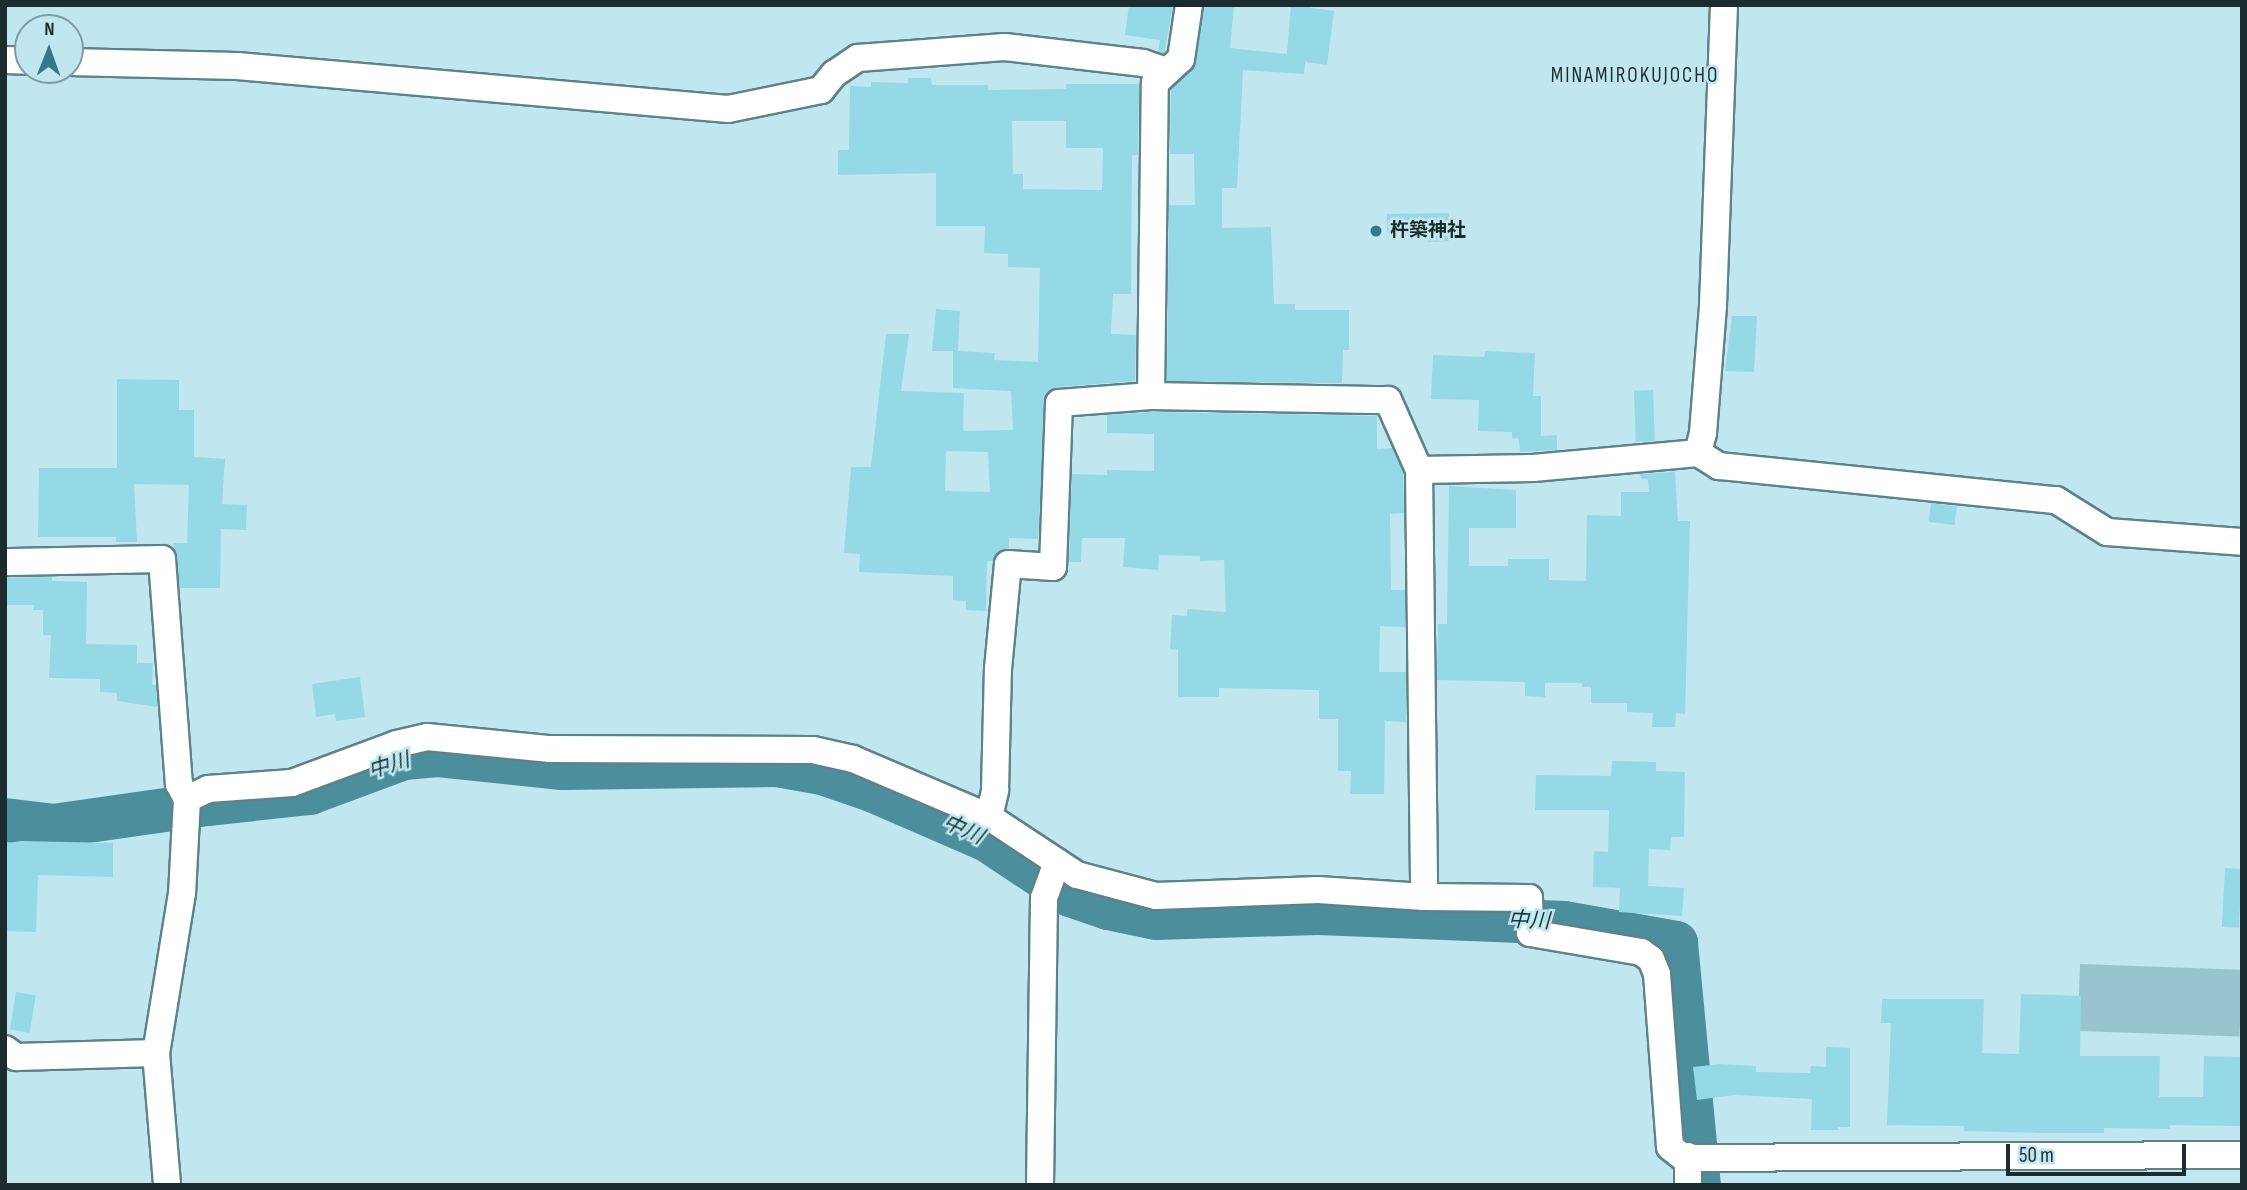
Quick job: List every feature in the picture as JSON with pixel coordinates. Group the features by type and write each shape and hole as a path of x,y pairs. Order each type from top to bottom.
{"street":[{"path":"1151,396 1155,83 1181,58 1189,5"},
{"path":"1698,453 1703,433 1713,305 1724,5"},
{"path":"84,62 237,66 728,109 821,90 834,74 858,58 1005,47 1143,63 1166,71"},
{"path":"989,817 995,790 998,669 1008,564 1053,567 1059,403 1151,396 1388,400 1419,470 1424,897"},
{"path":"1419,470 1533,468 1698,453 1719,466 2056,500 2107,533 2242,542"},
{"path":"5,562 162,559 179,784 187,799 182,893 156,1053 167,1185"},
{"path":"187,799 208,789 292,783 397,744 426,737 551,749 813,750 853,759 989,817 1077,875 1156,895 1318,890 1424,897 1529,898 1530,933 1641,952 1651,959 1657,974 1670,1147 1684,1158 2242,1155"},
{"path":"1040,1185 1044,898 1058,862"},
{"path":"5,1049 16,1057 156,1053"},
{"path":"1688,1156 1688,1185"}],"shaded area":[{"path":"2080,964 2242,970 2240,1037 2078,1031"}],"building":[{"path":"1129,5 1173,5 1164,54 1158,52 1160,40 1125,35"},
{"path":"1204,5 1234,5 1230,48 1287,54 1291,5 1311,5 1311,8 1334,11 1327,65 1305,62 1304,74 1243,70 1237,188 1222,188 1222,228 1271,227 1274,304 1295,304 1295,310 1349,310 1349,350 1343,350 1342,383 1167,381 1169,205 1195,205 1194,154 1170,154 1171,90 1196,62"},
{"path":"908,78 931,78 932,85 988,85 988,90 1066,89 1066,84 1139,84 1138,155 1132,155 1131,294 1113,294 1111,334 1136,335 1135,381 1058,387 1046,395 1038,539 1009,538 1009,548 1001,550 993,561 987,561 986,611 966,610 966,601 953,600 953,576 859,572 860,554 844,553 851,467 871,467 886,334 909,334 901,391 964,393 963,431 1013,430 1011,391 953,388 953,351 932,351 936,309 960,311 958,351 995,353 994,360 1038,362 1040,268 1008,267 1008,254 984,253 985,226 936,226 936,173 838,175 838,150 849,150 850,86 871,87 871,82 908,83","holes":["1012,121 1066,121 1066,148 1103,148 1102,190 1023,189 1023,174 1013,174","946,451 988,452 990,492 945,491"]},
{"path":"1449,213 1449,241 1428,242 1427,233 1387,233 1387,214"},
{"path":"1732,316 1757,316 1754,372 1725,371"},
{"path":"1485,351 1535,353 1533,396 1541,396 1541,436 1557,435 1557,450 1520,452 1519,439 1512,438 1512,432 1478,431 1479,400 1431,399 1433,355 1484,357"},
{"path":"117,379 179,380 179,410 194,410 194,457 225,459 222,504 247,505 246,530 221,529 220,588 180,588 173,543 187,543 189,485 134,484 137,542 116,542 116,537 38,537 39,468 117,468"},
{"path":"1653,390 1655,441 1636,442 1634,391"},
{"path":"1151,412 1377,416 1377,449 1392,448 1403,473 1404,513 1390,514 1391,590 1405,590 1405,627 1380,626 1379,672 1406,672 1406,722 1385,721 1384,794 1350,794 1351,771 1338,771 1338,719 1319,719 1319,690 1219,688 1219,697 1178,697 1178,650 1170,649 1172,615 1187,616 1187,609 1226,612 1224,560 1200,561 1200,556 1159,555 1158,570 1123,567 1125,538 1082,538 1081,562 1069,562 1072,474 1107,475 1107,470 1154,471 1154,434 1107,433 1107,415"},
{"path":"1675,472 1678,521 1690,521 1685,714 1676,713 1675,727 1652,727 1653,713 1627,712 1627,703 1591,703 1591,687 1582,687 1582,683 1545,683 1545,697 1525,696 1525,682 1437,680 1438,624 1447,624 1449,486 1516,490 1516,528 1469,528 1469,566 1508,566 1508,559 1549,559 1549,580 1586,581 1587,515 1621,516 1621,492 1649,492 1648,479 1641,479 1640,474"},
{"path":"1931,503 1957,506 1954,525 1929,522"},
{"path":"52,577 52,581 87,582 86,644 137,645 137,663 153,663 152,685 156,685 157,707 117,701 117,693 100,692 100,679 49,678 51,635 43,635 43,610 33,610 34,605 5,605 5,578"},
{"path":"360,677 365,717 336,721 335,714 316,717 312,684"},
{"path":"1612,761 1656,762 1656,771 1685,772 1684,837 1671,837 1670,850 1649,849 1648,886 1684,888 1682,916 1619,912 1620,888 1593,887 1594,851 1608,852 1609,810 1535,810 1536,775 1611,776"},
{"path":"7,843 113,843 113,877 38,875 36,932 5,931"},
{"path":"2225,868 2242,869 2239,928 2222,927"},
{"path":"16,992 36,995 30,1033 10,1030"},
{"path":"2021,994 2081,996 2080,1056 2160,1056 2159,1097 2203,1097 2204,1056 2242,1057 2242,1126 2170,1125 2170,1129 2104,1128 2104,1133 2039,1133 1964,1131 1964,1126 1887,1125 1891,1023 1881,1023 1882,999 1984,999 1982,1053 2019,1054"},
{"path":"1826,1047 1850,1048 1850,1127 1811,1130 1812,1099 1735,1095 1697,1100 1693,1067 1720,1064 1756,1066 1756,1072 1810,1073 1811,1066 1826,1067"}],"waterway":[{"name":"中川","path":"5,820 53,826 207,804 310,793 404,758 438,755 562,768 777,765 822,773 872,790 987,840 1070,895 1108,908 1156,918 1318,913 1564,923 1676,943 1699,1185"}],"place":[{"name":"杵築神社","path":"1376,231"}],"district":[{"name":"MINAMIROKUJOCHO","path":"1635,76"}]}
